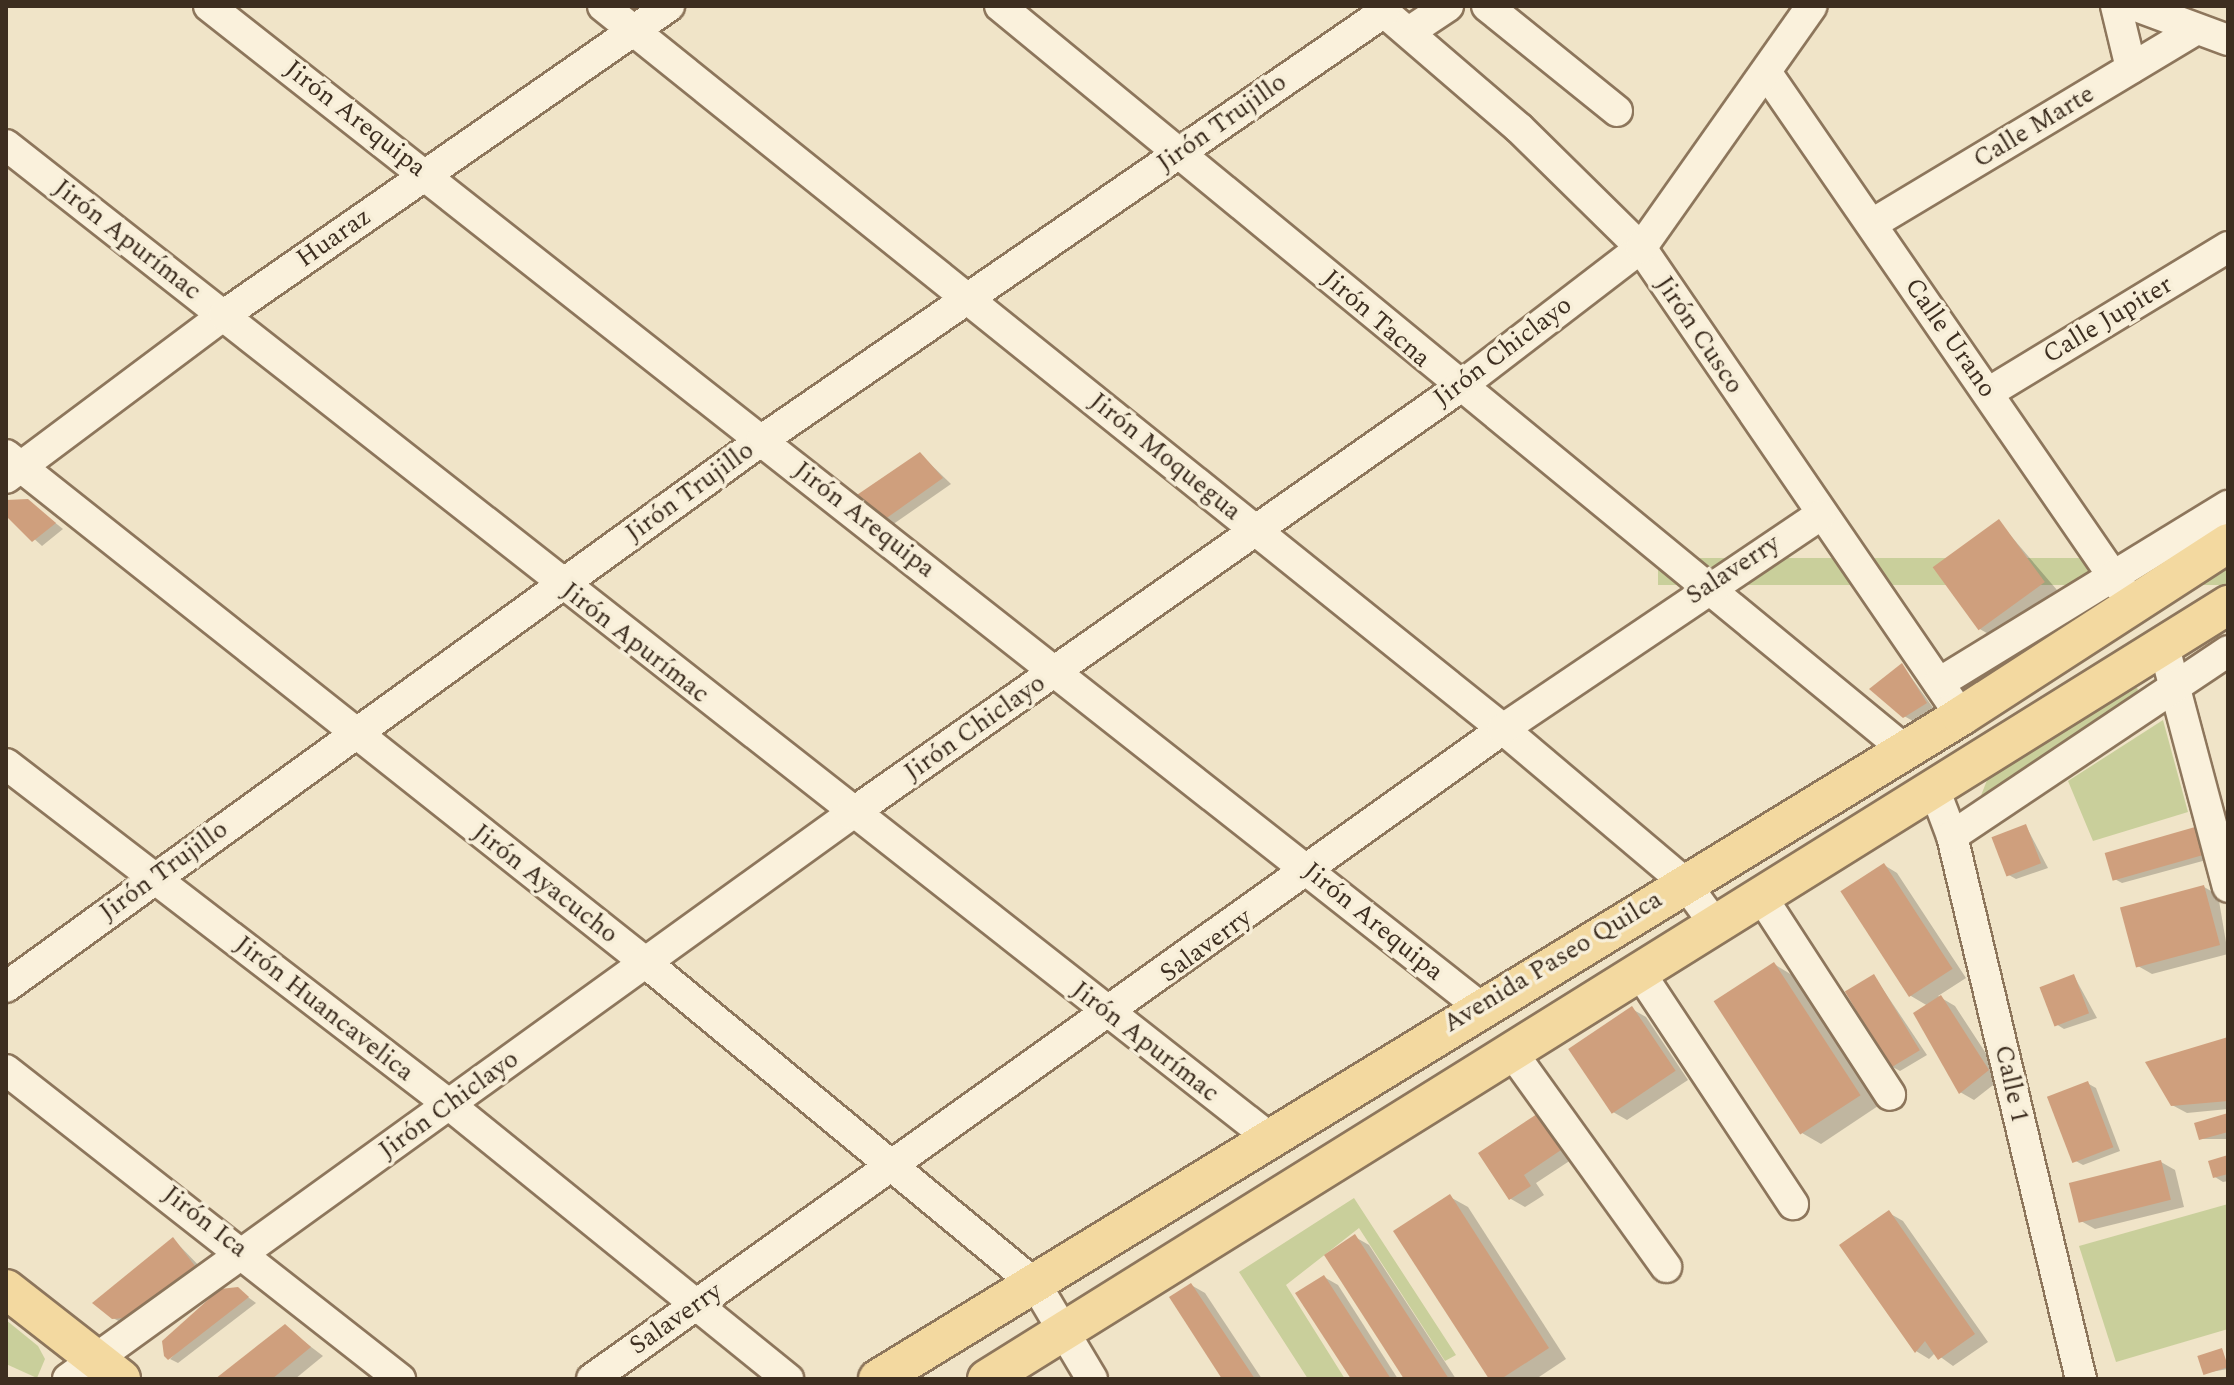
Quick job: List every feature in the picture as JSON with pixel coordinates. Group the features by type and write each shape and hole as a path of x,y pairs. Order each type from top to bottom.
{"main road":[{"name":"Avenida Paseo Quilca","path":"878,1379 1036,1285 1267,1136 1961,716 2124,590 2228,543"},
{"name":"Avenida Paseo Quilca","path":"996,1376 1638,970 1935,791 2164,647 2221,632"},
{"path":"6,1289 95,1372"}],"street":[{"name":"Jirón Arequipa","path":"209,6 1480,1007"},
{"name":"Jirón Moquegua","path":"603,6 1503,729 1684,882 1714,923"},
{"name":"Huaraz","path":"11,466 669,6"},
{"name":"Jirón Tacna","path":"1000,6 1181,150 1457,389 1708,586 1905,750"},
{"path":"1409,32 1448,6"},
{"path":"1487,6 1617,111"},
{"name":"Jirón Chiclayo","path":"95,1372 241,1250 451,1106 645,962 1057,671 1252,528 1457,389 1641,248 1812,6"},
{"path":"2116,6 2131,68"},
{"path":"2136,6 2228,40"},
{"name":"Jirón Trujillo","path":"6,987 152,877 354,737 762,440 973,301 1381,9"},
{"name":"Jirón Cusco","path":"1381,9 1641,248 1820,515 1961,716"},
{"name":"Calle Marte","path":"1872,224 2196,29"},
{"name":"Calle Urano","path":"1766,72 2124,590"},
{"name":"Jirón Apurímac","path":"6,145 851,814 1267,1136"},
{"name":"Calle Jupiter","path":"1988,393 2228,247"},
{"name":"Jirón Ayacucho","path":"11,466 645,962 1036,1285 1092,1379"},
{"path":"1939,683 2124,590 2228,506"},
{"name":"Salaverry","path":"592,1379 1110,1016 1503,729 1708,586 1820,515"},
{"name":"Avenida Paseo Quilca","path":"1952,836 2176,689 2221,632"},
{"path":"2164,647 2228,887"},
{"name":"Jirón Huancavelica","path":"6,764 451,1106 788,1379"},
{"name":"Calle 1","path":"1935,791 1952,836 2081,1379"},
{"path":"1761,896 1890,1095"},
{"path":"1638,970 1793,1204"},
{"path":"1511,1051 1666,1267"},
{"name":"Jirón Ica","path":"6,1070 241,1250 400,1379"}],"green space":[{"path":"1658,558 2228,558 2228,585 1658,585"},
{"path":"2126,680 2138,689 2133,703 1980,798 1991,770"},
{"path":"2163,720 2188,812 2093,841 2068,781"},
{"path":"1354,1198 1456,1355 1445,1361 1359,1228 1286,1285 1345,1379 1308,1379 1239,1272"},
{"path":"2228,1204 2228,1329 2116,1362 2079,1246"},
{"path":"6,1320 38,1346 45,1359 37,1378 6,1364"}],"building":[{"path":"920,452 943,478 881,522 851,499"},
{"path":"28,499 56,523 32,542 6,516 6,500"},
{"path":"1999,519 2045,582 1979,630 1933,567"},
{"path":"1902,663 1927,703 1903,718 1869,689"},
{"path":"2026,824 2041,863 2007,876 1991,837"},
{"path":"2195,827 2203,855 2113,881 2105,853"},
{"path":"1884,863 1953,969 1909,997 1840,891"},
{"path":"2204,885 2220,945 2136,967 2120,908"},
{"path":"1774,962 1861,1095 1800,1135 1714,1001"},
{"path":"1874,974 1920,1050 1891,1068 1845,992"},
{"path":"2074,974 2089,1013 2055,1026 2039,987"},
{"path":"1941,995 1989,1070 1959,1094 1913,1013"},
{"path":"1632,1006 1676,1071 1612,1114 1568,1049"},
{"path":"2228,1037 2228,1101 2171,1106 2145,1062"},
{"path":"2088,1081 2113,1147 2072,1163 2047,1097"},
{"path":"2228,1113 2228,1132 2199,1140 2194,1123"},
{"path":"1537,1114 1561,1150 1524,1175 1531,1186 1509,1200 1478,1153"},
{"path":"2228,1155 2228,1174 2213,1178 2208,1161"},
{"path":"2161,1160 2171,1200 2079,1223 2069,1183"},
{"path":"1450,1194 1549,1348 1501,1379 1489,1379 1393,1231"},
{"path":"1889,1210 1975,1334 1938,1360 1925,1341 1915,1353 1839,1245"},
{"path":"1355,1234 1449,1379 1404,1379 1324,1255"},
{"path":"173,1237 195,1266 124,1318 112,1319 92,1303"},
{"path":"1324,1275 1391,1379 1351,1379 1295,1293"},
{"path":"1191,1283 1255,1379 1222,1379 1169,1297"},
{"path":"238,1287 249,1297 168,1360 164,1356 162,1341 220,1289"},
{"path":"285,1324 311,1347 272,1379 215,1379"},
{"path":"2222,1348 2228,1367 2203,1375 2197,1356"}]}
